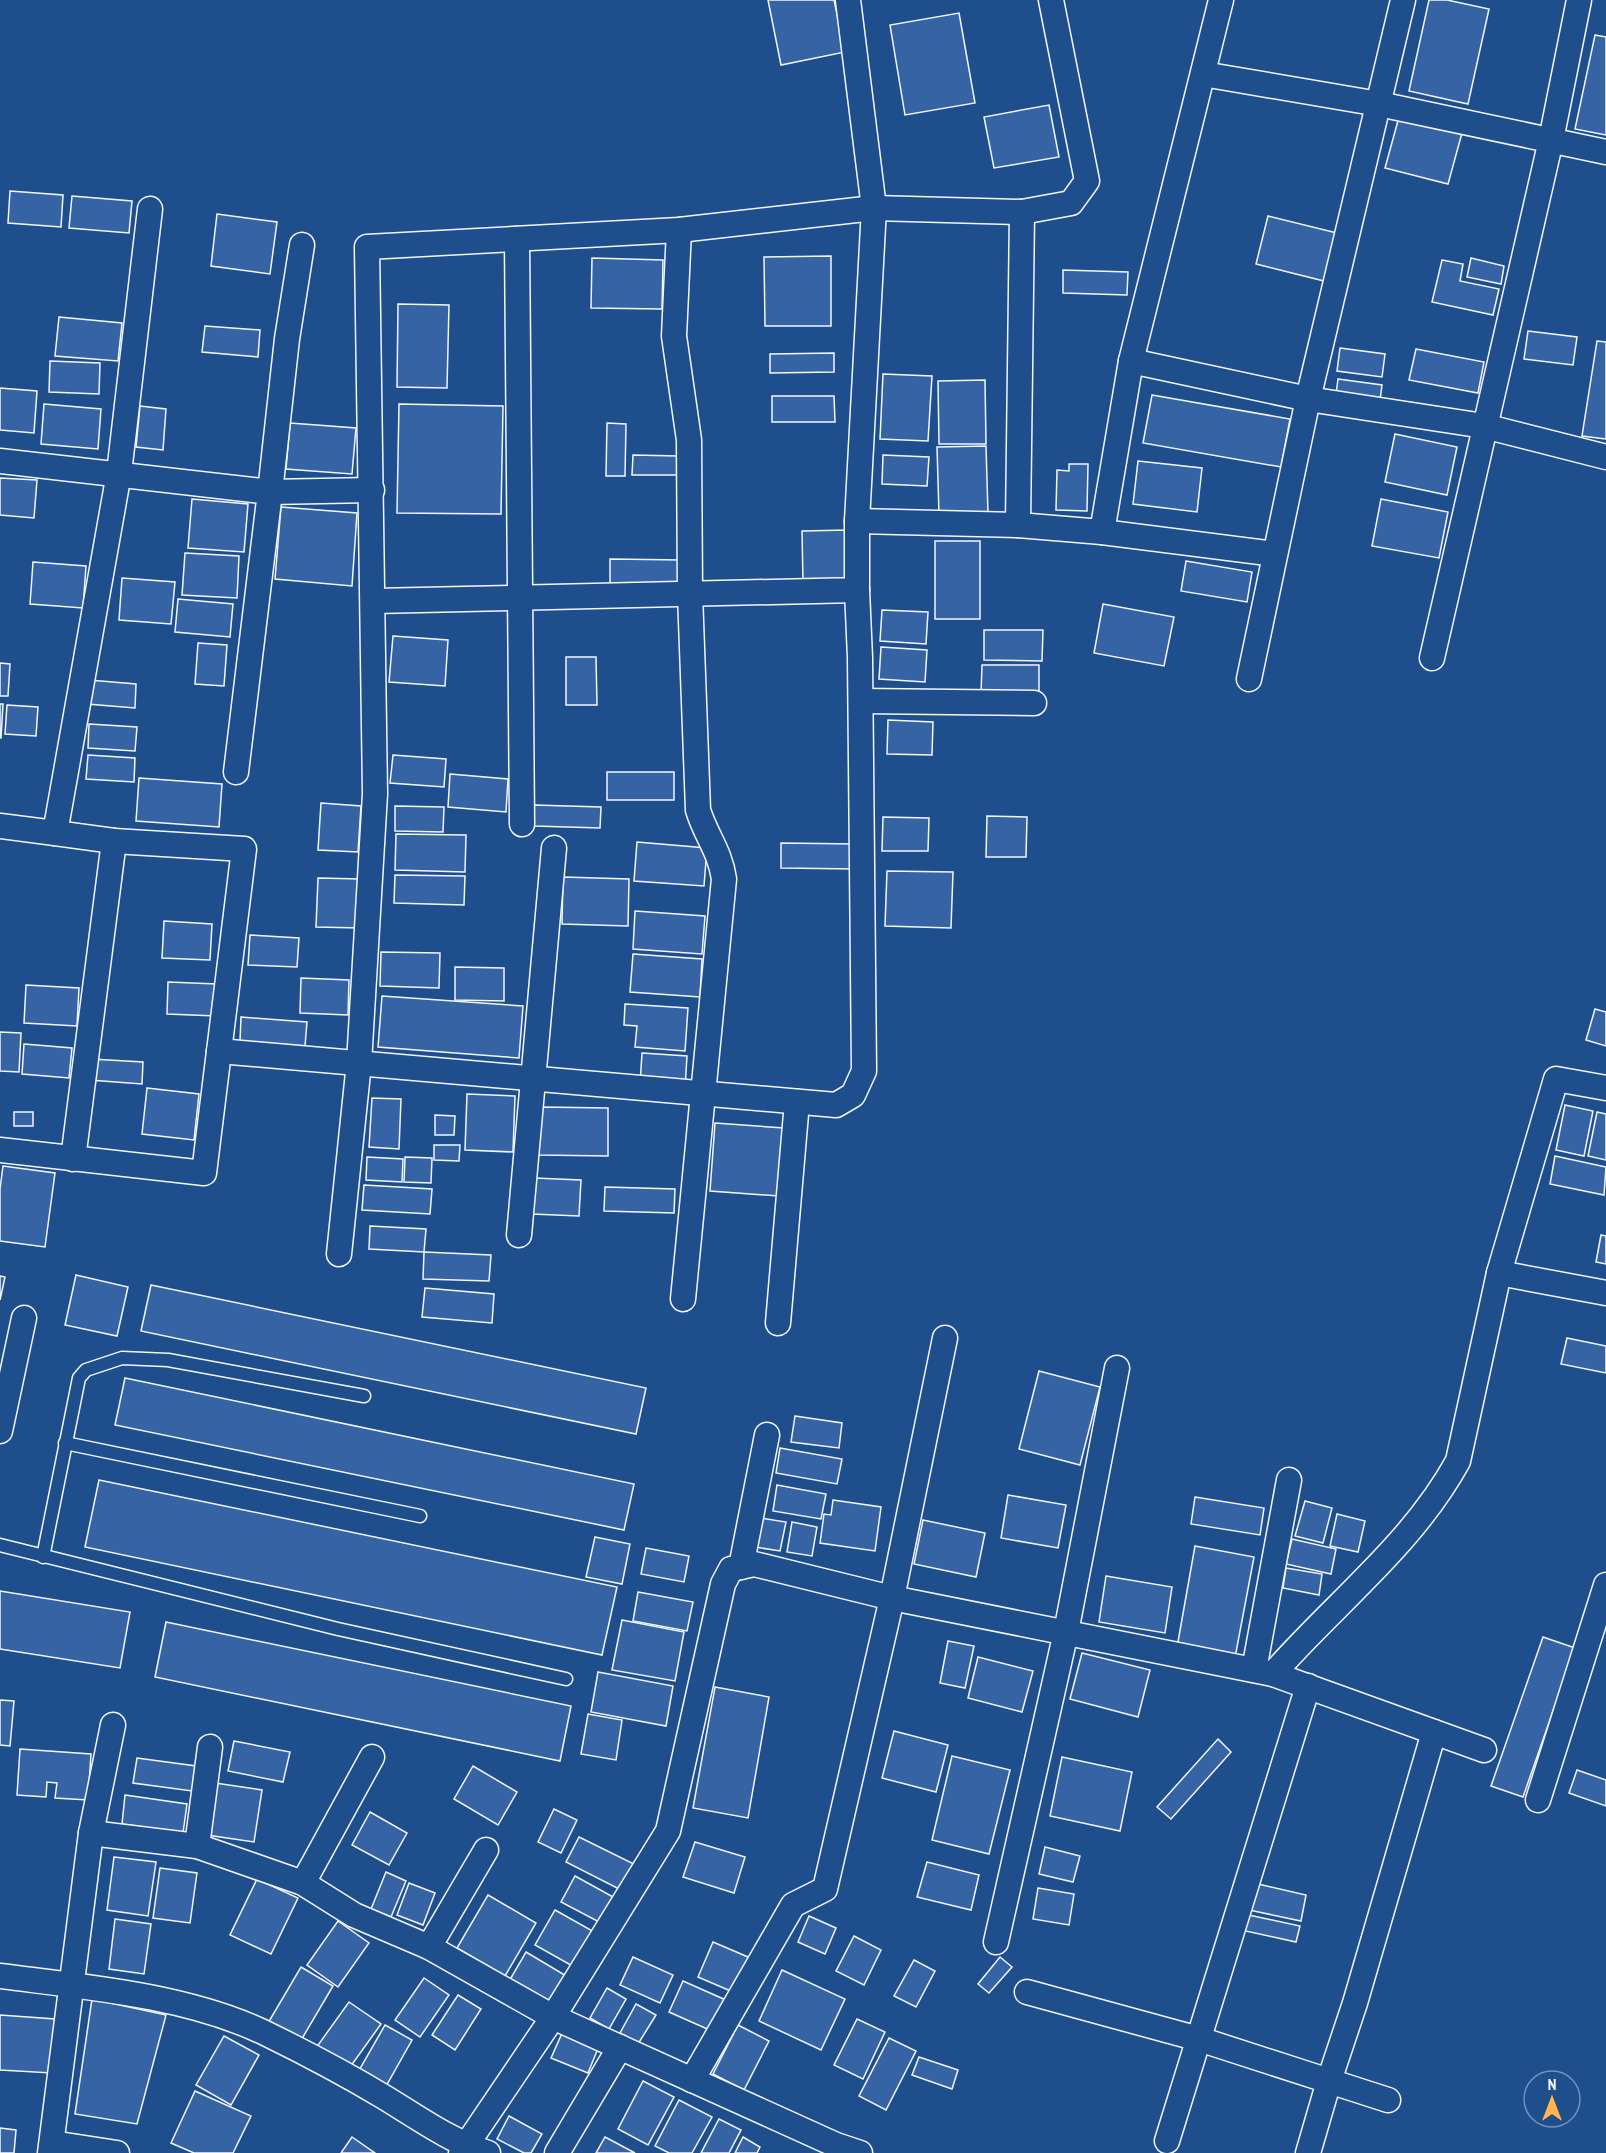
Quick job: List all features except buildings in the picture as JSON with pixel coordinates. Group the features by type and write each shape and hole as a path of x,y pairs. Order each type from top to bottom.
{"street":[{"path":"219,1051 836,1105 853,1095 864,1071 857,521 874,208 848,0"},
{"path":"339,1254 359,1063 375,794 368,248 680,230 874,208 1022,212 1071,203 1087,182 1051,0"},
{"path":"1102,532 1131,361 1221,0"},
{"path":"1249,679 1308,399 1403,0"},
{"path":"1432,658 1551,140 1579,0"},
{"path":"1203,74 1379,104 1606,152"},
{"path":"55,833 119,473 150,209"},
{"path":"1018,525 1022,212"},
{"path":"680,230 674,336 689,441 690,594 698,810 705,831 715,844 721,860 724,879 683,1299"},
{"path":"517,239 522,824"},
{"path":"236,772 287,339 302,245"},
{"path":"1131,361 1308,399 1484,426 1606,457"},
{"path":"0,461 270,492 372,490"},
{"path":"857,521 1018,525 1102,532 1275,555"},
{"path":"374,601 857,590"},
{"path":"861,701 1034,703"},
{"path":"0,826 114,841 244,849 204,1173 0,1150"},
{"path":"74,1159 114,841"},
{"path":"519,1234 554,848"},
{"path":"1263,1672 1406,1537 1443,1489 1458,1461 1499,1273 1556,1079 1606,1088"},
{"path":"778,1323 797,1102"},
{"path":"1499,1273 1606,1293"},
{"path":"0,1431 24,1318"},
{"path":"692,2080 793,1905 825,1889 892,1598 945,1338"},
{"path":"996,1942 1066,1632 1117,1368"},
{"path":"741,1567 767,1436"},
{"path":"1263,1672 1289,1480"},
{"path":"0,1976 70,1985 214,2013 261,2031 351,2078 472,2151 668,1831 723,1584 731,1569 754,1564 892,1598 1263,1672 1484,1750"},
{"path":"1538,1800 1606,1585"},
{"path":"1167,2141 1308,1686"},
{"path":"113,1725 91,1833 51,2148 117,2153"},
{"path":"1308,2153 1355,2003 1434,1732"},
{"path":"196,1846 210,1747"},
{"path":"303,1883 372,1757"},
{"path":"91,1833 196,1846 303,1883 354,1915 429,1947 553,2017 860,2153"},
{"path":"429,1947 486,1850"},
{"path":"1027,1992 1199,2039 1388,2100"},
{"path":"557,2153 620,2047"}],"lane":[{"path":"43,1557 79,1378 86,1370 122,1358 168,1360 364,1396"},
{"path":"65,1443 420,1516"},
{"path":"0,1545 338,1629 566,1679"}]}
